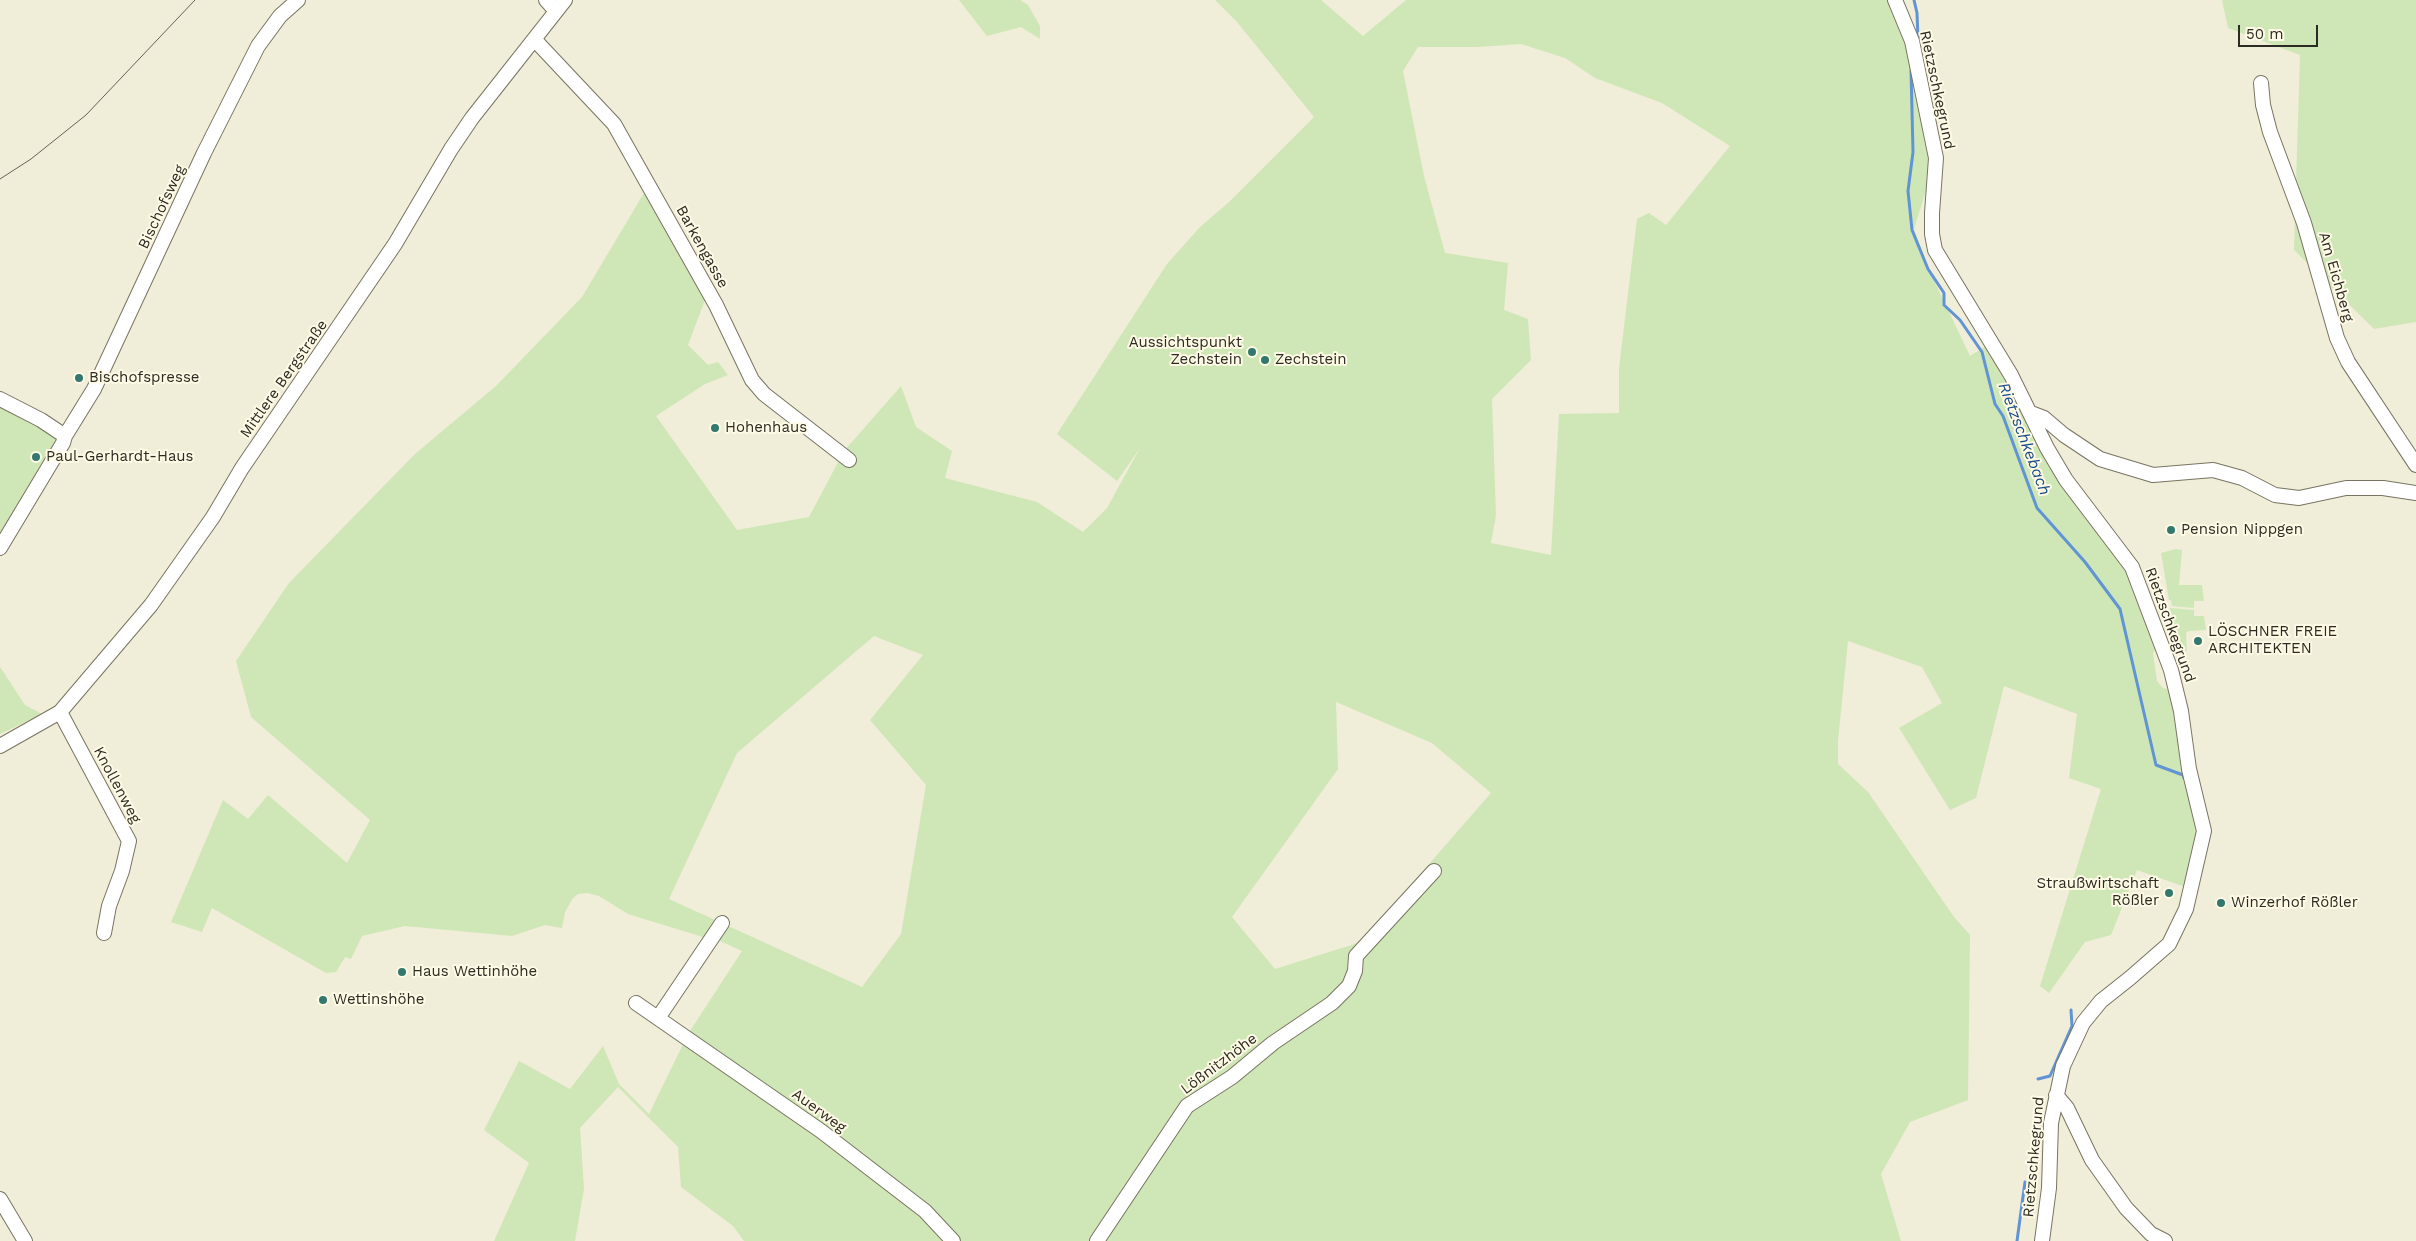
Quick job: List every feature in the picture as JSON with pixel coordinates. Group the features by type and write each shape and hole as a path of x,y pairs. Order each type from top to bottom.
{"street":[{"name":"Bischofsweg","path":"0,548 63,443 64,436 94,389 112,355 204,153 258,46 280,16 298,0"},
{"path":"546,0 556,11"},
{"name":"Mittlere Bergstraße","path":"0,746 60,712 151,604 191,549 242,468 395,244 451,149 477,111 565,0"},
{"name":"Rietzschkegrund","path":"1895,0 1912,41 1936,158 1932,213 1932,234 1935,250 2011,375 2047,448 2066,480 2132,567 2171,670 2181,712 2189,768 2204,830 2186,909 2169,944 2100,1001 2082,1023 2063,1066 2051,1123 2048,1188 2042,1241"},
{"name":"Barkengasse","path":"534,39 614,124 716,306 752,380 764,394 849,460"},
{"name":"Am Eichberg","path":"2261,83 2263,105 2270,132 2304,224 2337,338 2348,362 2416,464"},
{"path":"0,399 41,420 64,436"},
{"path":"2031,414 2044,418 2064,435 2100,459 2153,475 2213,470 2242,478 2275,495 2299,498 2346,488 2383,488 2416,493"},
{"name":"Knollenweg","path":"60,712 129,841 122,871 109,906 104,933"},
{"name":"Lößnitzhöhe","path":"1097,1241 1187,1106 1232,1077 1273,1043 1332,1003 1349,986 1355,971 1356,956 1434,871"},
{"path":"658,1018 722,924"},
{"name":"Auerweg","path":"636,1003 821,1131 924,1210 953,1241"},
{"path":"2056,1095 2067,1108 2092,1160 2126,1208 2151,1234 2165,1241"},
{"path":"0,1199 25,1241"}],"green space":[{"path":"959,0 1020,0 1028,5 1040,26 1040,39 1021,27 987,36"},
{"path":"1215,0 1321,0 1363,36 1406,0 1895,0 1936,158 1914,229 1930,272 1970,356 1986,346 2129,570 2158,646 2153,653 2157,681 2163,688 2173,691 2197,818 2198,841 2188,888 2137,870 2111,935 2085,942 2049,993 2040,986 2101,789 2069,778 2077,714 2004,686 1976,798 1950,810 1899,728 1942,703 1922,667 1848,641 1838,741 1838,764 1868,792 1954,917 1970,935 1968,1100 1910,1122 1881,1174 1901,1241 744,1241 733,1226 681,1187 678,1147 618,1087 580,1128 584,1189 575,1241 494,1241 529,1163 484,1130 519,1061 570,1089 603,1046 619,1084 649,1114 688,1034 742,951 711,937 706,938 628,914 599,896 587,893 578,894 573,898 565,912 562,928 545,925 512,936 405,926 362,936 351,959 345,957 336,972 326,973 212,908 202,932 171,922 223,800 248,819 268,795 347,863 370,820 251,717 236,661 289,583 415,454 496,386 582,297 644,193 705,300 688,345 708,365 718,362 728,375 705,384 656,416 737,530 809,517 844,451 901,386 916,427 952,451 945,478 1037,502 1083,532 1107,508 1140,448 1117,481 1057,434 1167,264 1200,227 1229,202 1314,117 1237,22","holes":["1521,44 1565,58 1595,78 1662,103 1730,146 1666,225 1649,213 1637,219 1619,368 1619,413 1559,414 1551,555 1491,543 1496,515 1492,399 1531,360 1528,319 1504,310 1508,263 1445,253 1424,176 1403,71 1418,47 1478,47","874,636 923,655 870,720 926,785 901,934 862,987 669,899 737,753","1336,702 1432,743 1491,793 1361,942 1275,969 1232,917 1338,769"]},
{"path":"2222,0 2416,0 2416,322 2374,329 2294,250 2300,55 2228,28"},
{"path":"0,407 56,435 59,442 0,535"},
{"path":"2176,549 2182,550 2179,585 2202,585 2204,601 2194,601 2194,608 2172,606 2171,600 2169,600 2161,553"},
{"path":"2170,608 2194,610 2194,616 2204,616 2206,630 2189,631 2186,633 2187,651 2176,651"},
{"path":"0,667 25,705 42,714 0,734"}],"waterway":[{"name":"Rietzschkebach","path":"1914,0 1917,13 1918,39"},
{"name":"Rietzschkebach","path":"1911,70 1913,152 1908,191 1912,230 1928,269 1944,293 1944,305 1960,320 1982,352 1995,404 2003,416 2037,508 2085,562 2120,609 2156,765 2183,775 2184,778"},
{"name":"Rietzschkebach","path":"2038,1079 2050,1076 2072,1026 2071,1010"},
{"name":"Rietzschkebach","path":"2017,1241 2025,1182"}],"tram line":[{"path":"0,179 31,159 86,115 195,0"}],"place":[{"name":"Aussichtspunkt Zechstein","path":"1252,352"},
{"name":"Zechstein","path":"1265,360"},
{"name":"Bischofspresse","path":"79,378"},
{"name":"Hohenhaus","path":"715,428"},
{"name":"Paul-Gerhardt-Haus","path":"36,457"},
{"name":"Pension Nippgen","path":"2171,530"},
{"name":"LÖSCHNER FREIE ARCHITEKTEN","path":"2198,641"},
{"name":"Straußwirtschaft Rößler","path":"2169,893"},
{"name":"Winzerhof Rößler","path":"2221,903"},
{"name":"Haus Wettinhöhe","path":"402,972"},
{"name":"Wettinshöhe","path":"323,1000"}]}
